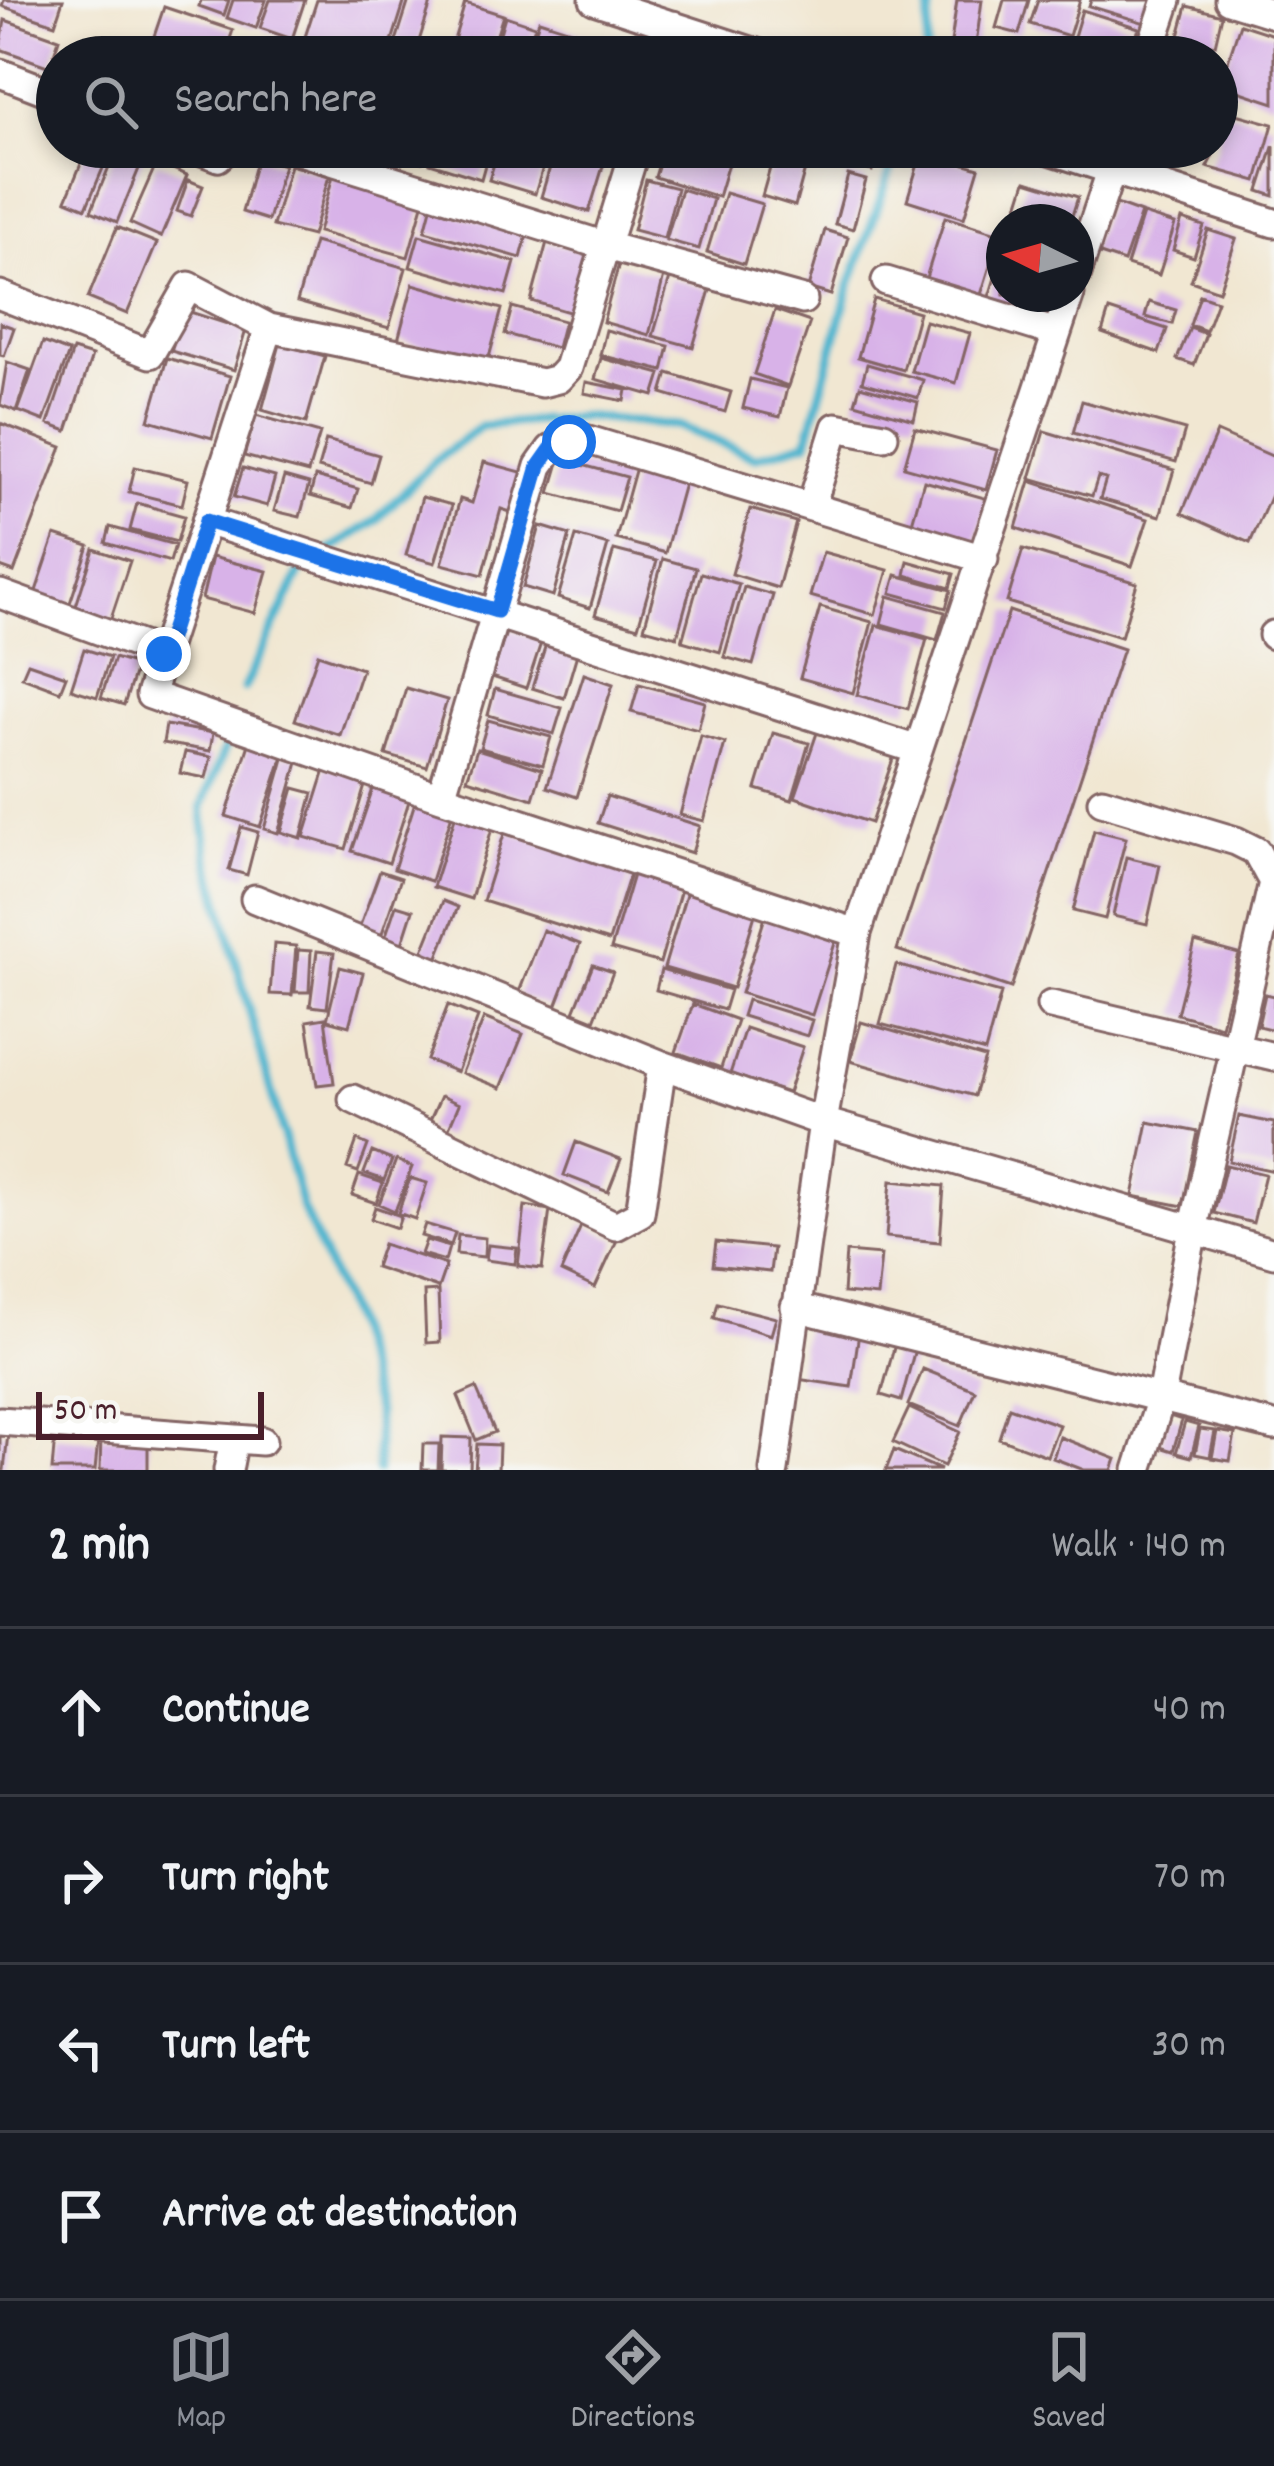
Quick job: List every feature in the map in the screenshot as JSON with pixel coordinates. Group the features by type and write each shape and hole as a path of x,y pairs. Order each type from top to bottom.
{"street":[{"path":"594,0 706,36"},
{"path":"1155,36 1167,0"},
{"path":"1229,0 1274,14"},
{"path":"670,36 673,25"},
{"path":"0,73 36,87"},
{"path":"355,168 606,246 803,300"},
{"path":"0,295 150,353 189,286 269,328 542,383 558,379 568,368 630,168"},
{"path":"1094,222 1112,168"},
{"path":"1139,168 1274,224"},
{"path":"886,281 1058,333"},
{"path":"779,1468 794,1307 857,933 1064,312"},
{"path":"269,328 150,695 441,797 857,933"},
{"path":"811,507 836,427 884,436"},
{"path":"441,797 539,466 551,449 584,439 984,559"},
{"path":"206,521 915,749"},
{"path":"0,594 164,654"},
{"path":"1102,801 1236,842 1265,862 1273,882 1193,1230 1160,1402 1138,1470"},
{"path":"255,899 662,1065 823,1121 1274,1253"},
{"path":"1051,1005 1274,1057"},
{"path":"353,1099 616,1226 640,1213 662,1065"},
{"path":"794,1307 1160,1402 1274,1426"},
{"path":"0,1420 248,1440 228,1470"}],"building":[{"path":"4,0 63,0 55,24 2,6"},
{"path":"201,0 229,0 224,15 199,6"},
{"path":"233,0 266,0 256,28 227,18"},
{"path":"270,0 305,0 293,36 260,28"},
{"path":"317,0 405,0 394,36 305,36"},
{"path":"409,0 432,0 421,36 398,36"},
{"path":"957,0 982,0 977,36 952,36"},
{"path":"1004,0 1029,0 1019,34 996,28"},
{"path":"1038,0 1080,0 1069,36 1030,24"},
{"path":"1091,0 1152,0 1145,23 1089,6"},
{"path":"465,3 503,15 496,36 455,36"},
{"path":"1187,6 1222,15 1217,36 1179,36"},
{"path":"164,7 233,30 231,36 154,36"},
{"path":"1082,10 1139,28 1137,36 1074,36"},
{"path":"505,16 535,26 532,36 499,36"},
{"path":"5,20 50,36 36,36 36,62 0,49"},
{"path":"539,20 589,36 534,36"},
{"path":"1240,24 1274,35 1274,103 1238,91"},
{"path":"1238,114 1273,124 1257,181 1211,168 1238,168"},
{"path":"1274,147 1274,196 1259,191"},
{"path":"79,168 103,168 86,208 66,200"},
{"path":"108,168 139,168 117,222 91,211"},
{"path":"154,168 187,175 161,237 130,223"},
{"path":"254,168 283,168 268,220 242,212"},
{"path":"289,168 329,176 312,236 273,226"},
{"path":"335,168 426,194 408,257 318,232"},
{"path":"446,168 484,168 481,179"},
{"path":"493,168 543,168 535,194 489,180"},
{"path":"550,168 603,168 589,212 541,197"},
{"path":"658,168 727,168 718,197 655,177"},
{"path":"770,168 805,168 795,206 762,196"},
{"path":"917,168 979,168 964,218 907,200"},
{"path":"848,175 866,180 853,229 835,224"},
{"path":"188,180 203,186 191,216 177,211"},
{"path":"646,180 677,188 664,238 633,230"},
{"path":"1026,181 1078,197 1076,204 1019,204"},
{"path":"681,189 713,199 699,249 666,240"},
{"path":"725,193 762,204 744,264 707,252"},
{"path":"1108,201 1141,213 1124,262 1094,252"},
{"path":"431,208 527,235 521,258 425,231"},
{"path":"1143,214 1175,224 1159,275 1127,265"},
{"path":"945,217 986,230 986,279 980,298 925,281"},
{"path":"1182,219 1204,226 1194,257 1173,250"},
{"path":"117,227 157,243 127,314 88,298"},
{"path":"825,230 848,237 831,295 808,288"},
{"path":"1208,230 1236,239 1219,291 1191,281"},
{"path":"419,235 515,262 506,294 410,267"},
{"path":"314,242 406,268 389,328 297,302"},
{"path":"547,242 595,255 579,315 531,301"},
{"path":"619,264 664,276 649,335 603,322"},
{"path":"670,278 710,290 693,347 653,336"},
{"path":"413,284 502,309 487,365 398,340"},
{"path":"1200,295 1217,301 1206,331 1190,325"},
{"path":"874,299 919,312 903,370 858,357"},
{"path":"1149,302 1176,310 1172,324 1145,317"},
{"path":"512,307 564,321 557,348 505,334"},
{"path":"184,310 246,330 234,370 171,351"},
{"path":"775,310 810,322 788,386 754,374"},
{"path":"1109,310 1167,329 1159,353 1102,333"},
{"path":"925,321 970,333 956,383 911,371"},
{"path":"0,323 14,328 4,356 0,355"},
{"path":"1190,328 1206,334 1194,365 1177,359"},
{"path":"606,330 669,346 663,371 600,355"},
{"path":"43,342 69,352 44,421 18,411"},
{"path":"280,344 325,356 306,423 262,410"},
{"path":"73,350 92,356 67,431 48,424"},
{"path":"167,358 230,376 212,438 149,420"},
{"path":"601,358 661,374 654,396 595,379"},
{"path":"7,362 30,370 16,411 0,405"},
{"path":"867,364 923,380 918,398 862,382"},
{"path":"668,373 731,392 725,412 662,393"},
{"path":"750,379 787,388 780,417 743,408"},
{"path":"586,382 627,390 625,401 584,393"},
{"path":"860,386 918,402 914,420 855,403"},
{"path":"1082,401 1185,430 1176,462 1073,433"},
{"path":"256,415 320,433 308,473 244,456"},
{"path":"0,423 62,447 14,572 0,567"},
{"path":"915,428 997,450 986,490 904,467"},
{"path":"1044,431 1174,470 1160,516 1100,499 1106,479 1098,477 1092,496 1030,478"},
{"path":"1217,432 1274,457 1274,488 1250,543 1182,513"},
{"path":"326,440 379,455 371,483 318,468"},
{"path":"560,459 627,477 617,511 550,493"},
{"path":"484,462 525,473 514,513 501,509 483,575 442,564 460,499 472,503"},
{"path":"135,467 188,480 182,505 129,492"},
{"path":"636,467 685,480 665,553 616,539"},
{"path":"243,468 275,477 267,506 234,497"},
{"path":"284,477 309,484 300,517 274,511"},
{"path":"315,477 358,489 352,508 310,496"},
{"path":"924,481 988,499 976,542 912,523"},
{"path":"1030,481 1148,519 1132,566 1016,528"},
{"path":"422,497 452,505 435,563 406,555"},
{"path":"137,503 184,516 177,542 130,530"},
{"path":"750,509 796,522 778,588 732,574"},
{"path":"540,526 570,535 553,596 523,587"},
{"path":"110,527 175,545 170,562 106,543"},
{"path":"55,535 89,546 68,609 34,597"},
{"path":"576,536 608,545 590,608 558,598"},
{"path":"94,549 130,561 110,621 75,609"},
{"path":"1023,549 1137,583 1121,637 1007,602"},
{"path":"614,550 657,561 638,627 595,615"},
{"path":"823,552 888,570 875,615 810,596"},
{"path":"212,557 267,571 255,613 202,599"},
{"path":"663,559 696,568 677,637 644,628"},
{"path":"908,561 954,574 950,588 905,575"},
{"path":"701,573 739,584 720,652 682,641"},
{"path":"896,575 951,590 946,608 891,593"},
{"path":"744,587 773,595 753,665 724,657"},
{"path":"888,596 945,612 937,640 881,624"},
{"path":"820,607 872,622 853,693 800,678"},
{"path":"1009,611 1123,649 1011,988 897,950"},
{"path":"876,625 927,639 908,709 857,695"},
{"path":"507,629 542,640 526,688 492,677"},
{"path":"546,644 577,654 564,698 532,688"},
{"path":"84,649 110,657 97,697 71,689"},
{"path":"318,654 362,669 340,735 295,720"},
{"path":"114,658 137,665 124,705 101,698"},
{"path":"28,663 66,676 60,691 22,677"},
{"path":"584,674 613,684 577,797 547,787"},
{"path":"639,684 705,702 698,730 631,712"},
{"path":"406,688 447,700 427,767 386,755"},
{"path":"495,689 562,708 554,734 488,715"},
{"path":"488,720 551,737 543,765 480,748"},
{"path":"166,725 213,733 210,751 163,743"},
{"path":"818,730 894,756 871,823 795,797"},
{"path":"773,733 809,743 792,800 756,789"},
{"path":"701,736 725,743 704,821 680,815"},
{"path":"249,744 283,756 260,827 226,816"},
{"path":"477,749 542,769 533,799 467,779"},
{"path":"185,752 211,757 206,778 180,773"},
{"path":"285,755 299,759 278,833 264,829"},
{"path":"326,767 367,779 346,849 304,837"},
{"path":"374,786 410,798 389,863 352,851"},
{"path":"294,788 313,793 301,838 281,832"},
{"path":"607,796 700,826 692,853 598,823"},
{"path":"416,799 453,811 431,881 394,869"},
{"path":"456,814 493,825 471,899 433,887"},
{"path":"241,827 258,832 247,875 229,870"},
{"path":"1094,830 1126,838 1105,919 1073,911"},
{"path":"505,831 631,871 609,941 483,901"},
{"path":"1126,857 1160,865 1147,924 1113,916"},
{"path":"635,868 683,882 660,963 611,949"},
{"path":"380,871 401,878 380,939 358,931"},
{"path":"688,887 757,908 733,988 664,968"},
{"path":"443,901 458,907 437,959 422,953"},
{"path":"396,905 413,910 402,944 385,938"},
{"path":"765,917 836,940 812,1015 741,993"},
{"path":"543,930 580,944 555,1009 518,995"},
{"path":"1195,942 1239,954 1221,1026 1177,1014"},
{"path":"274,944 296,946 292,995 270,994"},
{"path":"298,950 311,951 309,992 295,992"},
{"path":"317,951 334,953 327,1008 310,1006"},
{"path":"593,965 613,972 594,1020 574,1012"},
{"path":"896,965 1001,993 985,1052 880,1024"},
{"path":"340,967 363,973 349,1026 327,1020"},
{"path":"661,970 730,990 724,1010 656,990"},
{"path":"1265,994 1274,996 1274,1030 1258,1026"},
{"path":"747,1000 812,1020 807,1036 742,1016"},
{"path":"693,1004 737,1020 721,1068 676,1052"},
{"path":"448,1005 478,1017 457,1072 427,1060"},
{"path":"325,1018 334,1083 317,1085 307,1021"},
{"path":"484,1018 523,1034 501,1088 462,1073"},
{"path":"861,1022 985,1058 974,1096 850,1061"},
{"path":"745,1028 803,1047 788,1093 730,1074"},
{"path":"441,1096 459,1104 445,1137 426,1129"},
{"path":"1239,1116 1274,1123 1274,1171 1229,1161"},
{"path":"1148,1122 1198,1132 1183,1206 1133,1196"},
{"path":"357,1140 368,1145 358,1172 347,1168"},
{"path":"576,1142 621,1159 608,1192 564,1175"},
{"path":"372,1152 392,1160 384,1180 364,1173"},
{"path":"396,1160 412,1167 395,1211 379,1204"},
{"path":"1226,1165 1265,1174 1253,1223 1214,1213"},
{"path":"359,1175 383,1183 376,1203 352,1195"},
{"path":"410,1178 427,1183 415,1219 398,1213"},
{"path":"891,1181 944,1186 940,1242 886,1237"},
{"path":"525,1206 550,1210 542,1269 518,1266"},
{"path":"375,1207 401,1216 397,1228 371,1219"},
{"path":"425,1224 455,1233 451,1245 421,1236"},
{"path":"582,1224 617,1240 595,1288 561,1272"},
{"path":"458,1235 485,1238 484,1257 456,1254"},
{"path":"426,1240 449,1247 445,1261 421,1254"},
{"path":"716,1242 773,1248 770,1272 713,1266"},
{"path":"383,1244 446,1265 438,1288 375,1267"},
{"path":"488,1245 517,1248 515,1264 486,1260"},
{"path":"846,1252 881,1255 877,1296 843,1293"},
{"path":"438,1291 440,1342 426,1343 424,1292"},
{"path":"718,1303 776,1318 771,1335 714,1318"},
{"path":"805,1324 859,1333 851,1387 797,1379"},
{"path":"895,1344 915,1349 901,1401 881,1395"},
{"path":"923,1369 975,1390 960,1426 908,1405"},
{"path":"476,1388 495,1432 476,1440 458,1396"},
{"path":"1009,1407 1059,1425 1047,1456 999,1438"},
{"path":"909,1408 960,1432 944,1466 893,1442"},
{"path":"1170,1416 1182,1420 1173,1451 1160,1447"},
{"path":"1185,1422 1199,1426 1191,1457 1176,1453"},
{"path":"1200,1429 1215,1431 1210,1457 1195,1454"},
{"path":"1217,1431 1235,1434 1230,1461 1212,1458"},
{"path":"0,1433 8,1434 4,1470 0,1470"},
{"path":"55,1436 98,1441 95,1470 52,1470"},
{"path":"101,1437 148,1437 148,1470 100,1470"},
{"path":"442,1437 471,1438 470,1470 441,1470"},
{"path":"1060,1437 1116,1459 1112,1470 1084,1470 1053,1458"},
{"path":"423,1444 439,1444 438,1470 422,1470"},
{"path":"477,1444 499,1445 498,1470 475,1470"},
{"path":"894,1450 941,1470 886,1470"}],"waterway":[{"path":"928,36 931,0"},
{"path":"326,553 375,521 435,461 481,426 582,416 679,426 755,457 807,442 849,288 892,168"},
{"path":"244,688 302,569 312,562"},
{"path":"229,738 202,807 208,856 302,1207 350,1317 377,1411 377,1470"}],"route":[{"path":"164,654 206,521 497,611 539,466 551,449 569,442"}]}
